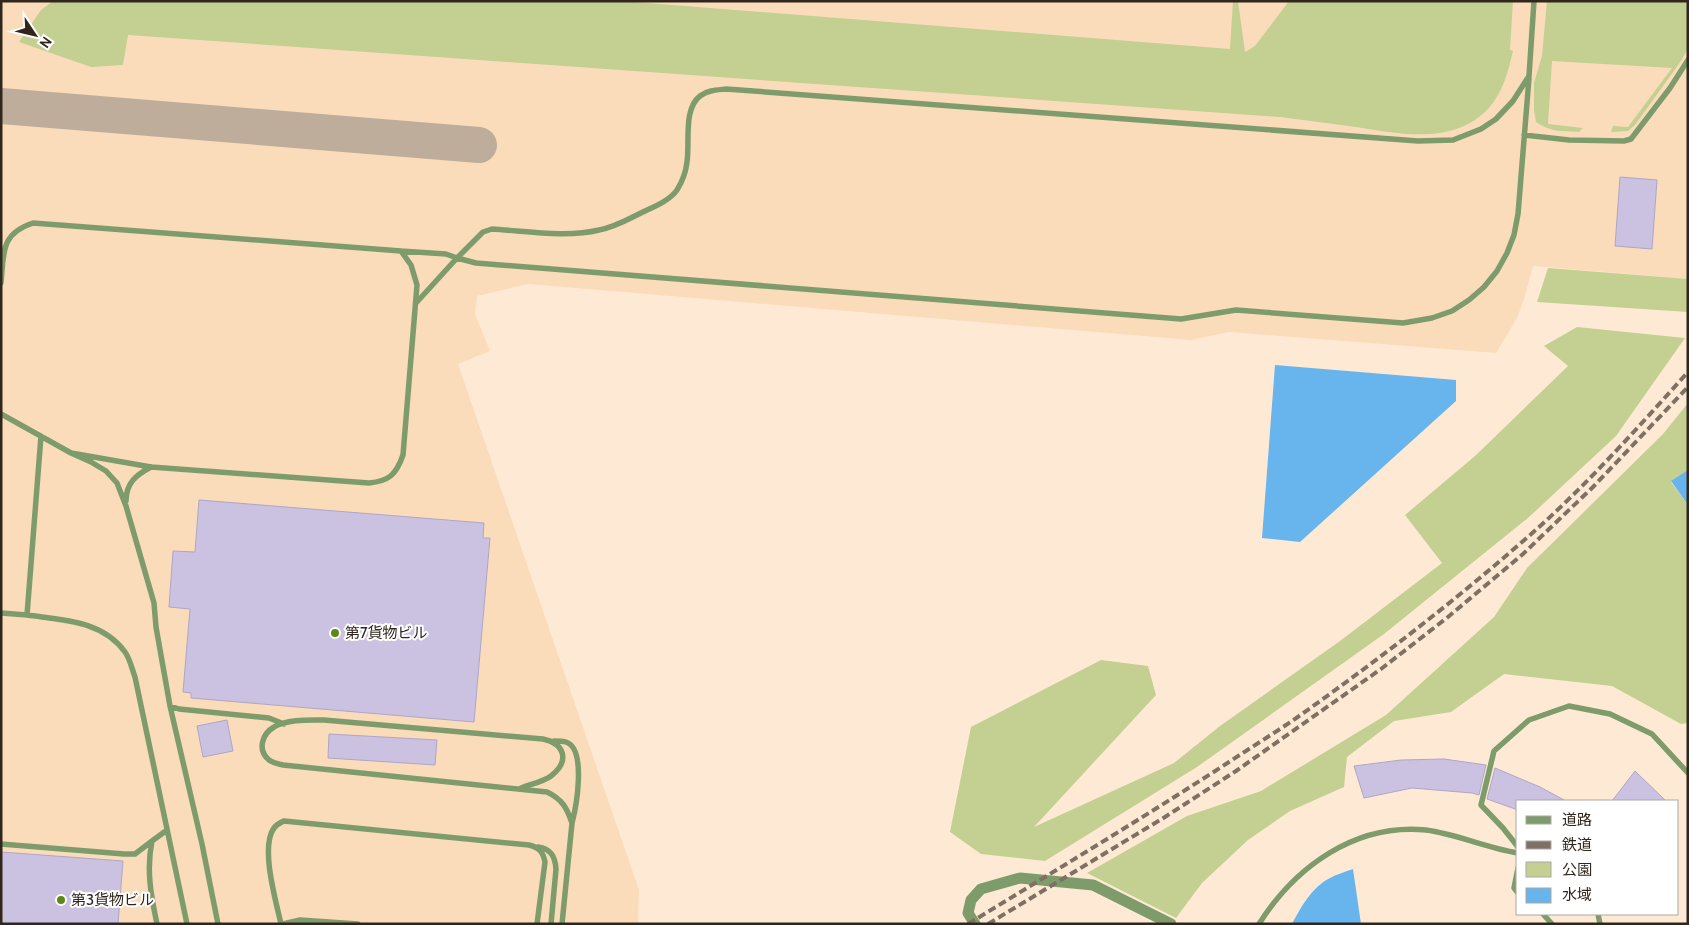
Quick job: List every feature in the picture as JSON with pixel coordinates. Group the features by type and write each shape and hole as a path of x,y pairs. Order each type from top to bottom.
{"street":[{"path":"975,924 968,913 971,900 976,894 981,889 1020,878 1093,885 1171,924"}],"lane":[{"path":"1,283 4,249 10,235 20,227 33,223 446,254 476,263 1181,319 1236,310 1403,323 1432,318 1452,311 1484,287 1497,271 1514,235 1518,214 1534,1"},
{"path":"1524,135 1569,140 1624,141 1631,139 1670,88 1688,60"},
{"path":"416,303 483,232 492,229 566,233 599,231 663,202 676,192 684,175 692,107 700,96 711,91 726,89 1418,141 1453,140 1481,129 1496,119 1513,101 1529,76"},
{"path":"71,453 151,467 369,483 380,482 392,476 399,467 403,455 418,285 411,265 401,251"},
{"path":"1,414 91,462 106,471 117,483 126,506 154,603 156,627 170,706 200,834 218,924"},
{"path":"27,614 41,436"},
{"path":"126,506 126,492 132,479 151,467"},
{"path":"1,613 27,614 84,623 108,634 125,652 135,677 187,924"},
{"path":"170,706 179,709 269,718 284,724"},
{"path":"1516,845 1503,828 1481,805 1494,751 1529,720 1570,706 1610,714 1652,734 1688,773"},
{"path":"521,788 550,777 558,770 563,761 560,746 543,738 324,720 295,721 274,726 268,732 261,745 268,759 274,763 547,792 558,797 569,814 572,823"},
{"path":"552,741 566,742 571,745 578,757 576,809 572,823 562,924"},
{"path":"358,924 300,920 282,924 268,863 272,832 276,826 284,821 546,848 553,854 556,869 551,924"},
{"path":"1,844 135,854 167,830"},
{"path":"1259,924 1287,886 1320,857 1357,839 1393,830 1424,830 1448,834 1516,853"},
{"path":"152,841 148,857 149,883 157,924"},
{"path":"537,924 545,862 543,854 538,847"},
{"path":"1516,878 1514,888 1516,890"}],"shaded area":[{"path":"1,1 1688,1 1688,279 1533,266 1517,318 1496,353 1229,332 1191,340 528,284 477,296 475,314 490,351 458,364 639,890 638,924 1,924"}],"green space":[{"path":"53,1 622,1 1230,49 1233,1 1238,1 1245,52 1255,46 1289,1 1513,1 1510,50 1513,51 1501,89 1487,110 1473,121 1442,133 1408,134 1280,117 128,35 123,65 91,67 19,42 41,10"},
{"path":"1547,1 1688,1 1688,48 1681,61 1635,125 1628,131 1611,132 1613,126 1628,127 1672,68 1552,61 1548,124 1583,128 1579,132 1561,131 1547,128 1536,122 1534,83 1542,56"},
{"path":"1548,268 1688,279 1688,312 1537,302"},
{"path":"1577,327 1685,338 1616,436 1528,518 1384,634 1197,767 1045,861 981,854 950,832 971,727 1101,660 1148,666 1156,695 1034,827 1174,763 1220,726 1340,641 1442,563 1405,515 1475,456 1568,366 1544,346"},
{"path":"1688,403 1688,470 1671,482 1688,505 1688,723 1681,724 1612,686 1504,674 1451,712 1394,721 1347,757 1344,787 1290,811 1248,840 1202,883 1176,918 1087,873 1187,816 1261,791 1386,715 1494,617 1527,568 1663,434"}],"water":[{"path":"1275,365 1456,380 1456,401 1300,542 1262,538"},
{"path":"1688,470 1688,505 1671,481"},
{"path":"1353,869 1361,924 1292,924 1312,892 1324,882"}],"building":[{"path":"1620,177 1657,180 1652,249 1615,246"},
{"name":"第7貨物ビル","path":"199,500 484,523 483,538 490,538 474,722 191,698 191,693 183,692 190,609 169,607 173,551 195,552"},
{"path":"227,720 233,751 203,757 197,726"},
{"path":"329,734 437,740 435,765 328,758"},
{"path":"1444,759 1486,765 1479,795 1412,788 1364,798 1354,766 1401,760"},
{"path":"1495,768 1540,787 1564,800 1516,800 1516,809 1487,799"},
{"path":"1635,771 1665,800 1613,800"},
{"name":"第3貨物ビル","path":"1,852 123,861 118,924 1,924"}],"taxiway":[{"path":"1,106 479,145"}],"railway":[{"path":"968,924 1275,732 1410,634 1463,592 1561,507 1605,463 1688,372"},
{"path":"988,924 1165,817 1236,771 1381,669 1448,617 1523,554 1593,487 1688,387"}],"place":[{"name":"第7貨物ビル","path":"335,633"},
{"name":"第3貨物ビル","path":"61,900"}]}
